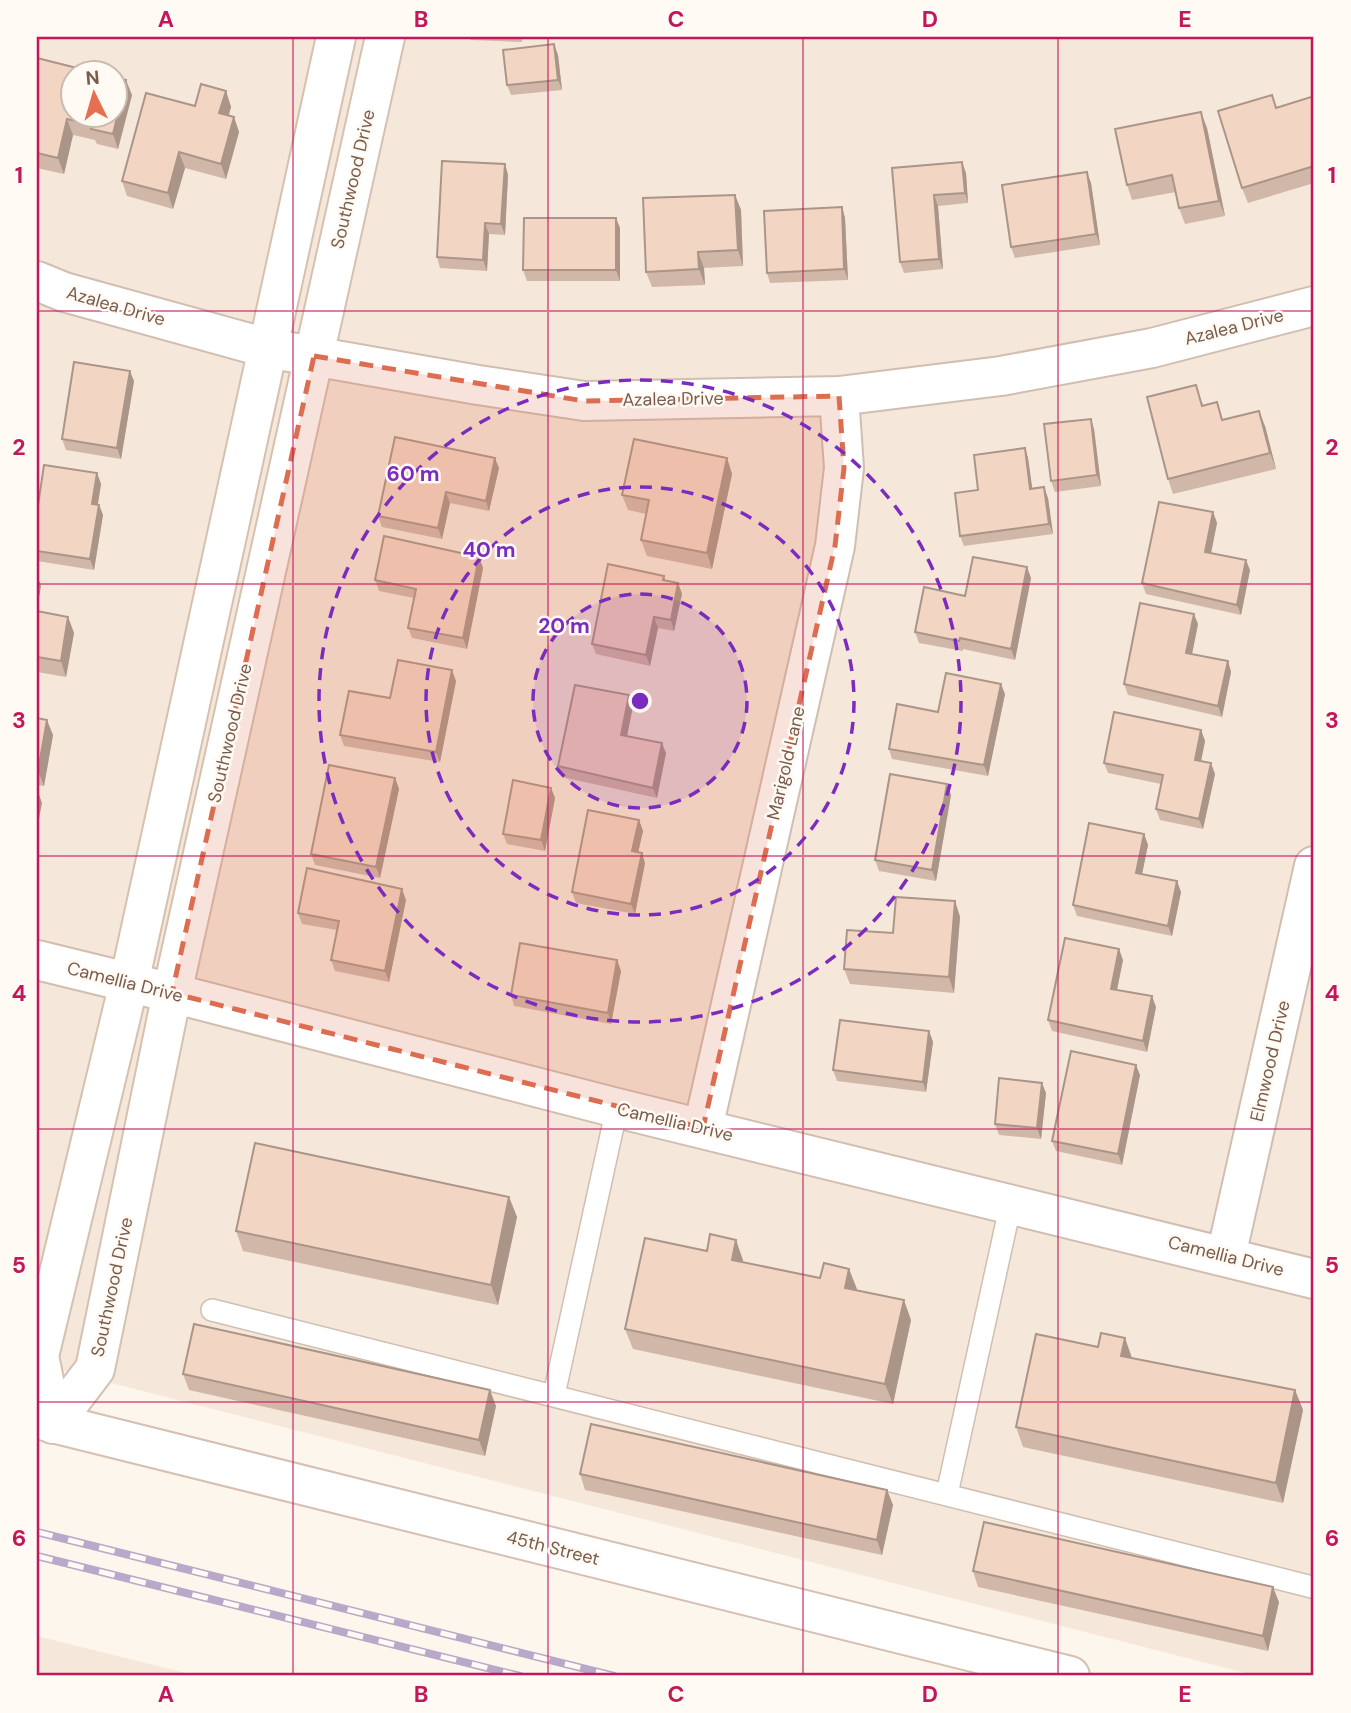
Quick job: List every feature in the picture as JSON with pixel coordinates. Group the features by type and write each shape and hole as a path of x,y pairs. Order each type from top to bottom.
{"street":[{"path":"45,1422 39,1356 46,1286 129,983 336,37"},
{"name":"Southwood Drive","path":"45,1422 95,1369 172,993 385,37"},
{"name":"Azalea Drive","path":"37,282 64,292 267,348 584,401 839,396 1002,376 1138,351 1314,306"},
{"name":"Marigold Lane","path":"703,1128 835,546 845,468 839,396"},
{"name":"Elmwood Drive","path":"1226,1256 1314,866"},
{"name":"Camellia Drive","path":"37,960 617,1108 1314,1279"},
{"name":"45th Street","path":"45,1422 1070,1676"}],"lane":[{"path":"554,1395 617,1108"},
{"path":"947,1494 1011,1203"},
{"path":"212,1310 1312,1587"}],"highlighted area":[{"path":"314,356 584,401 839,396 844,468 835,546 703,1128 172,993"}],"shaded area":[{"path":"37,37 1314,37 1314,1676 1257,1676 37,1364"},
{"path":"37,1636 198,1676 37,1676"}],"building":[{"path":"554,44 558,80 507,85 503,50"},
{"path":"37,58 60,64 60,130 64,130 58,158 37,153"},
{"path":"201,84 226,91 219,113 234,117 221,164 179,152 168,193 122,181 146,93 195,106"},
{"path":"1272,95 1276,108 1314,96 1314,166 1242,188 1218,111"},
{"path":"1201,112 1219,201 1179,208 1172,175 1127,185 1115,129"},
{"path":"95,130 114,130 113,134"},
{"path":"442,161 505,164 501,224 485,223 483,260 437,257"},
{"path":"962,162 965,193 934,195 939,259 900,262 892,168"},
{"path":"1087,172 1096,234 1011,247 1002,185"},
{"path":"735,195 738,250 698,252 699,269 646,272 643,198"},
{"path":"842,207 844,269 767,273 764,211"},
{"path":"524,218 616,218 616,270 523,270"},
{"path":"74,362 130,371 117,448 62,439"},
{"path":"1196,385 1202,406 1217,402 1222,420 1259,411 1270,453 1168,479 1147,397"},
{"path":"1091,419 1097,475 1051,481 1044,424"},
{"path":"395,437 495,458 486,501 446,492 438,528 378,516"},
{"path":"634,439 727,458 707,553 641,540 649,500 622,495"},
{"path":"1025,448 1030,489 1044,487 1049,524 960,536 955,493 978,490 974,455"},
{"path":"44,465 97,473 92,504 99,505 90,559 37,551 37,512"},
{"path":"1159,502 1213,512 1205,552 1246,560 1237,605 1142,583"},
{"path":"384,536 479,557 463,638 408,628 416,589 375,580"},
{"path":"973,557 1027,567 1011,649 915,632 924,587 965,596"},
{"path":"608,564 664,576 663,580 678,583 671,620 654,617 646,655 592,644"},
{"path":"1140,603 1194,614 1186,653 1228,661 1218,706 1124,684"},
{"path":"37,611 68,617 61,661 37,657"},
{"path":"398,660 452,670 436,752 340,735 349,691 390,698"},
{"path":"946,673 1001,684 984,765 889,749 897,704 938,712"},
{"path":"575,685 629,695 621,735 662,743 653,788 558,766"},
{"path":"1114,712 1201,730 1195,760 1211,763 1199,819 1156,809 1163,775 1104,763"},
{"path":"37,718 47,720 38,771 37,771"},
{"path":"329,765 395,778 376,867 311,854"},
{"path":"890,774 947,784 932,870 875,860"},
{"path":"513,780 551,788 541,840 503,834"},
{"path":"588,810 639,820 632,851 642,853 631,904 572,892"},
{"path":"1089,823 1144,834 1136,873 1177,881 1168,926 1073,905"},
{"path":"307,868 402,889 385,971 331,960 339,921 298,913"},
{"path":"896,897 955,901 949,977 844,969 847,930 893,933"},
{"path":"1065,938 1119,949 1111,989 1152,996 1143,1041 1048,1020"},
{"path":"520,943 617,960 608,1013 511,995"},
{"path":"840,1020 929,1031 923,1082 833,1070"},
{"path":"1071,1051 1136,1065 1118,1154 1052,1141"},
{"path":"999,1078 1042,1083 1037,1128 995,1124"},
{"path":"255,1143 509,1197 491,1285 236,1231"},
{"path":"710,1234 736,1240 732,1260 820,1278 824,1263 849,1269 845,1288 904,1300 885,1384 625,1329 645,1238 707,1251"},
{"path":"194,1324 490,1390 479,1440 183,1374"},
{"path":"1101,1333 1125,1338 1121,1356 1295,1390 1276,1483 1016,1427 1036,1334 1098,1347"},
{"path":"591,1424 887,1490 877,1540 580,1474"},
{"path":"984,1522 1273,1587 1263,1636 973,1571"}],"railway":[{"path":"37,1532 614,1676"},
{"path":"37,1556 520,1676"}]}
